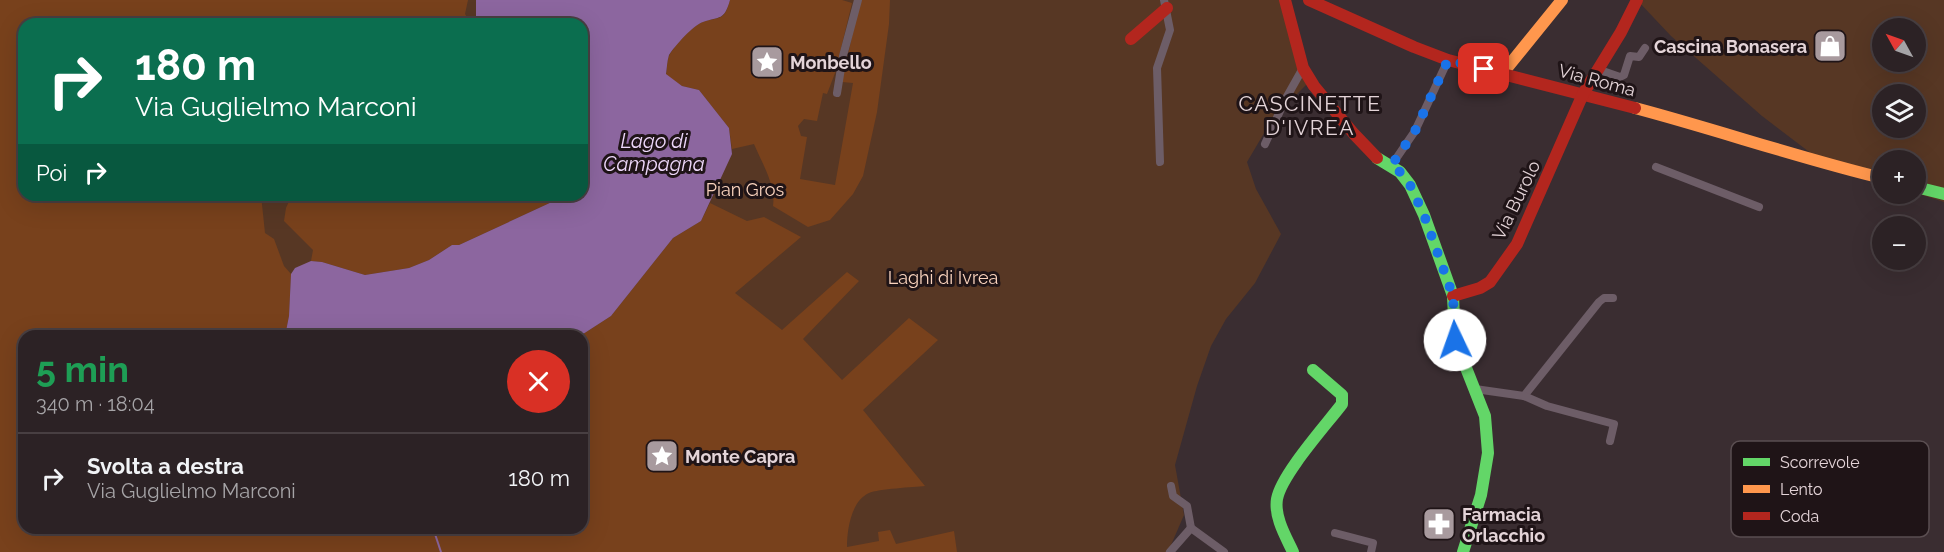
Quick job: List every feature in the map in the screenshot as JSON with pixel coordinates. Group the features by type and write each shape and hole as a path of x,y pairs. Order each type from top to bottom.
{"street":[{"path":"837,93 843,56 858,0"},
{"path":"1286,0 1303,68 1314,86 1354,134 1378,159 1400,172 1410,185 1419,202 1453,296 1455,340 1485,416 1488,453 1481,495 1463,552"},
{"name":"Via Roma","path":"1308,0 1448,60 1684,121 1821,163 1872,176"},
{"path":"1502,74 1562,0"},
{"name":"Via Burolo","path":"1453,296 1479,288 1490,282 1499,272 1527,223 1583,94 1621,32 1637,0"},
{"path":"1131,39 1165,4"},
{"path":"1160,162 1157,68 1170,30 1165,4"},
{"path":"1597,69 1620,77 1624,75 1630,56 1639,57 1645,48"},
{"path":"1391,166 1415,131 1448,60"},
{"path":"1265,144 1303,68"},
{"path":"1656,167 1759,207"},
{"path":"1926,190 1944,194"},
{"path":"1524,396 1599,302 1604,298 1613,298"},
{"path":"1293,552 1281,524 1277,506 1279,490 1342,404 1342,395 1313,370"},
{"path":"1475,389 1524,396 1547,406 1614,424 1610,441"},
{"path":"1171,486 1173,496 1187,506 1191,528 1224,552"},
{"path":"1170,552 1191,528"},
{"path":"1335,533 1373,543 1371,552"}],"green space":[{"name":"Laghi di Ivrea","path":"0,0 1287,0 1311,80 1273,118 1247,162 1256,189 1281,234 1255,283 1226,319 1211,346 1197,386 1175,465 1184,515 1168,552 0,552"},
{"path":"1637,0 1944,0 1944,202 1926,196 1926,150 1872,150 1872,180 1829,167 1762,116 1671,36"}],"shaded area":[{"path":"0,0 468,0 465,14 467,18 18,18 18,201 262,201 265,233 274,239 284,266 291,274 286,330 18,330 18,534 588,534 588,331 611,316 673,238 701,221 710,203 747,221 764,217 801,237 735,293 782,330 847,272 859,281 803,339 842,380 909,318 938,340 863,410 925,486 880,490 863,497 851,517 847,547 879,541 878,532 890,530 896,544 954,531 957,552 0,552"},
{"path":"730,0 842,0 852,3 835,73 827,94 823,93 817,121 804,119 798,126 801,136 807,137 800,179 835,185 853,83 842,82 860,0 890,0 877,112 863,176 853,194 830,220 808,227 773,206 770,182 754,144 732,149 729,128 699,90 682,86 666,75 669,56 679,42 699,24 721,17 726,12"},
{"path":"289,201 554,201 459,245 452,245 429,260 409,268 365,275 311,261 313,250 284,221"}],"water":[{"name":"Lago di Campagna","path":"476,0 730,0 723,15 699,24 684,36 669,55 667,62 666,74 682,86 699,90 729,128 732,154 701,221 673,238 611,316 588,331 286,330 291,274 295,268 311,261 365,275 409,268 429,260 452,245 459,245 554,201 588,201 588,18 476,18"}],"waterway":[{"path":"435,534 441,552"}],"traffic: fast":[{"path":"1377,158 1400,172 1410,185 1424,215 1453,296 1455,340 1485,416 1488,453 1481,495 1463,552"},
{"path":"1926,190 1944,194"},
{"path":"1293,552 1277,513 1280,489 1295,464 1342,404 1342,395 1313,370"}],"traffic: slow":[{"path":"1502,74 1562,0"},
{"path":"1635,108 1872,175"}],"traffic: jam":[{"path":"1285,0 1303,68 1314,86 1377,158"},
{"path":"1309,0 1448,60 1635,108"},
{"path":"1453,296 1480,288 1490,282 1517,244 1583,94 1621,32 1637,0"},
{"path":"1131,39 1167,8"}],"place":[{"name":"Cascina Bonasera","path":"1830,46"},
{"name":"Monbello","path":"767,62"},
{"name":"Monte Capra","path":"662,456"},
{"name":"Farmacia Orlacchio","path":"1439,524"}],"district":[{"name":"CASCINETTE D'IVREA","path":"1310,115"}],"route":[{"path":"1455,340 1453,296 1424,215 1410,185 1400,172 1391,166 1415,131 1448,60 1484,69"}],"park label":[{"name":"Pian Gros","path":"745,189"}]}
